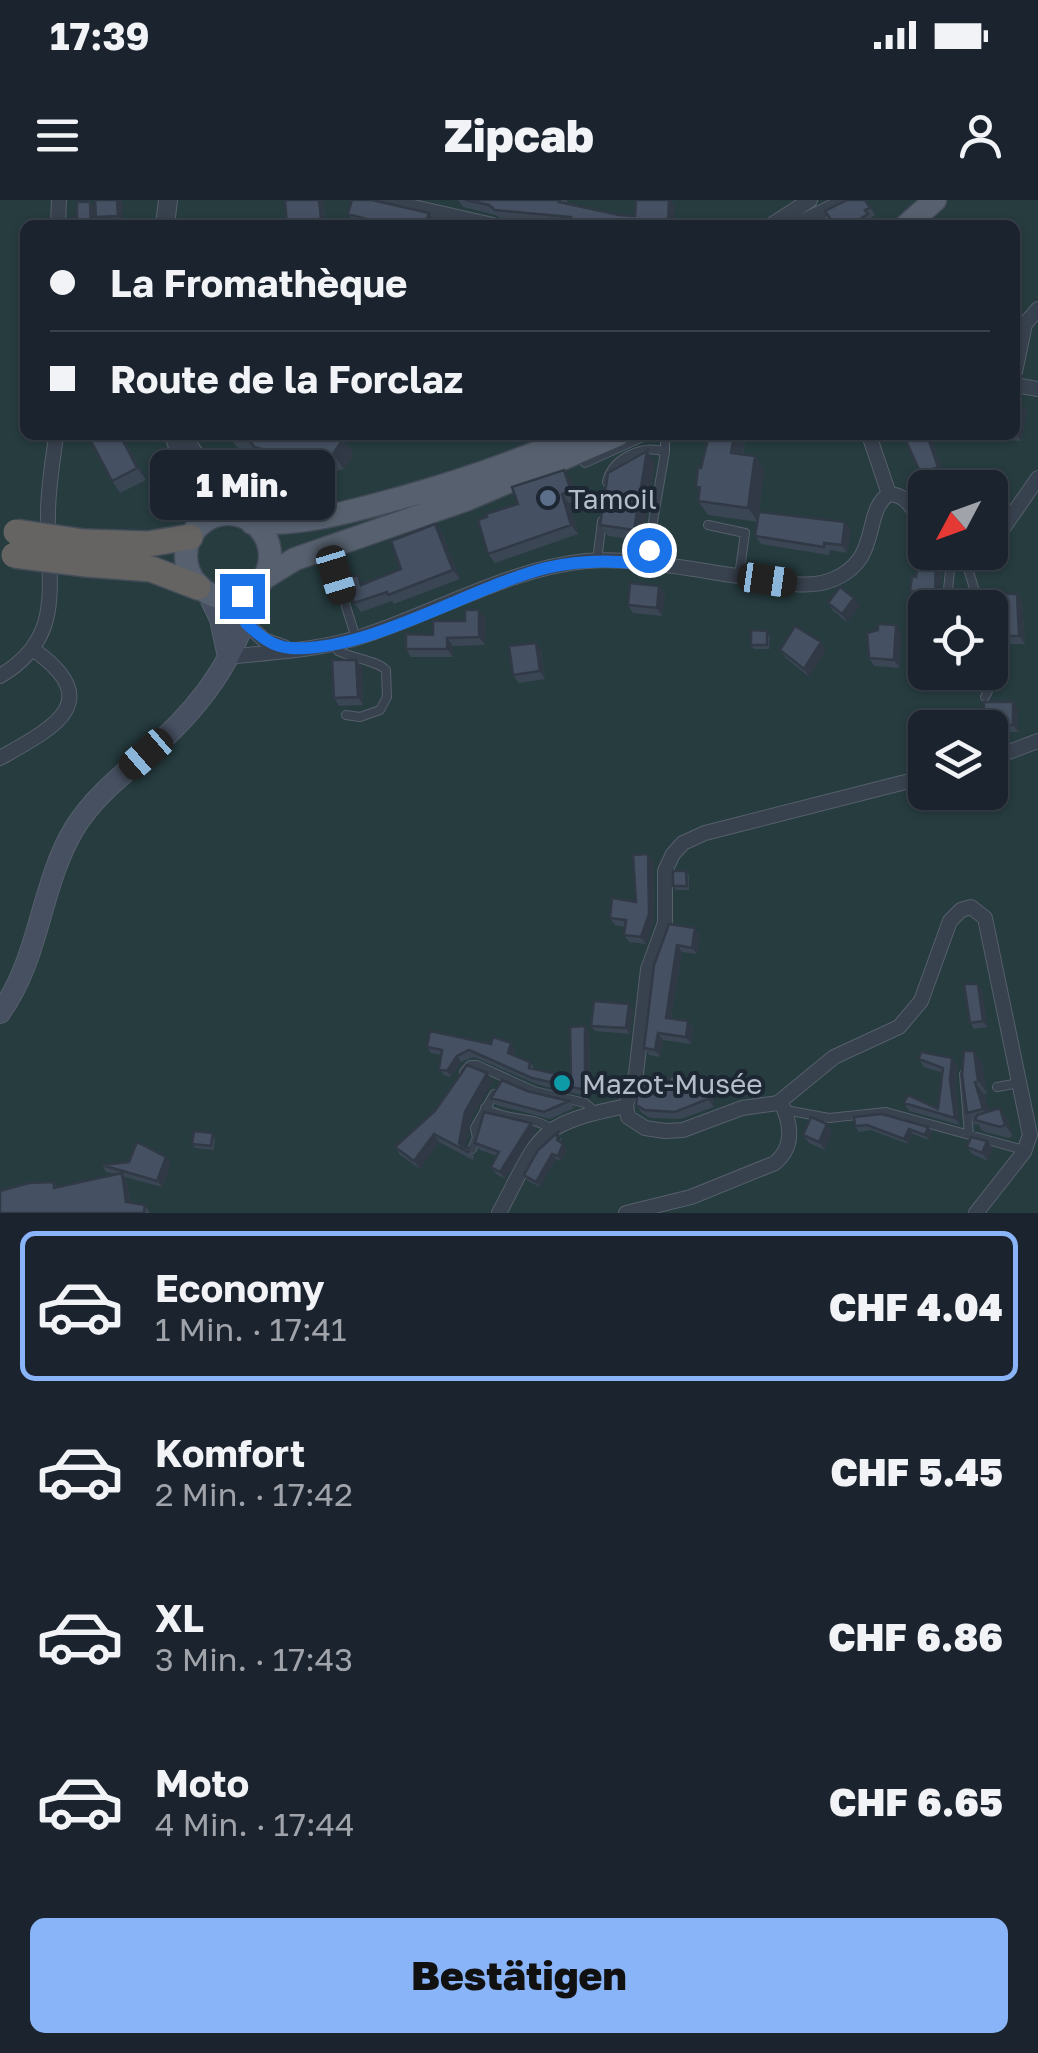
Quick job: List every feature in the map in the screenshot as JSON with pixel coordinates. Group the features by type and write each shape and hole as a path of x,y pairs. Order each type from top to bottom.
{"highway":[{"path":"84,553 148,544 194,532"},
{"path":"8,542 84,553 150,569 203,590"}],"main road":[{"path":"913,220 935,200"},
{"path":"203,590 237,598 295,558 468,499 606,440"},
{"path":"228,657 220,619 189,574 186,558 194,532 215,516 295,523 582,450"},
{"path":"0,1013 22,975 56,868 75,828 112,784 216,682 246,623 270,562 264,535 244,518"}],"street":[{"path":"382,200 448,215"},
{"path":"779,220 810,200"},
{"path":"805,220 846,200"},
{"path":"1020,348 1027,314"},
{"path":"0,676 34,650 46,624 50,598 48,514 55,440"},
{"path":"176,440 194,496 194,532"},
{"path":"186,440 244,518"},
{"path":"871,440 889,494"},
{"path":"1008,521 1038,478"},
{"path":"889,494 908,501"},
{"path":"228,657 336,644 535,572 597,561 822,583 845,573 866,549 878,505 889,494"},
{"path":"246,623 264,640 289,648"},
{"path":"0,758 50,728 68,707 68,690 62,674 34,650"},
{"path":"1008,752 1038,741"},
{"path":"627,1112 636,1074 648,969 665,923 667,864 683,843 705,833 908,781"},
{"path":"500,1213 534,1146 550,1129 596,1113 627,1112 645,1128 674,1131 742,1108 783,1106 834,1058 898,1027 910,1017 925,992 946,928 966,908 977,909 984,918 1030,1128 1030,1147 976,1213"},
{"path":"626,1213 691,1198 775,1163 790,1142 783,1106"}],"lane":[{"path":"582,450 625,440"},
{"path":"645,564 666,440"},
{"path":"606,490 611,469 620,461 652,448 665,452"},
{"path":"597,561 604,505"},
{"path":"708,524 745,533 739,576"},
{"path":"333,545 340,563 336,575 356,638"},
{"path":"948,590 950,570"},
{"path":"336,644 338,651 379,664 386,670 387,698 380,710 346,716"},
{"path":"986,697 989,690"},
{"path":"460,1080 473,1064 534,1091 586,1103 596,1113"},
{"path":"964,1064 969,1134"},
{"path":"472,1149 477,1138 475,1128 504,1076"},
{"path":"997,1088 1020,1083"},
{"path":"783,1106 829,1118 886,1112 1030,1147"},
{"path":"486,1108 502,1118 541,1123 550,1129"}],"green space":[{"path":"0,200 1038,200 1038,1213 0,1213"}],"building":[{"path":"95,200 117,200 118,216 96,217"},
{"path":"285,200 319,200 321,219 287,220"},
{"path":"352,200 372,200 429,213 427,220 369,220 348,214"},
{"path":"465,200 560,200 635,216 636,200 669,200 668,220 570,220 571,217 495,210"},
{"path":"847,200 865,200 870,208 859,220 831,220 825,211"},
{"path":"77,202 90,202 91,220 71,220 77,218"},
{"path":"91,440 123,440 137,468 112,481"},
{"path":"249,440 341,442 333,454 288,465 273,452 254,447"},
{"path":"708,440 733,440 731,453 755,456 748,508 698,501 700,487 696,486 698,467 701,468"},
{"path":"906,440 929,440 938,467 919,470"},
{"path":"647,451 634,530 600,525 608,473"},
{"path":"564,470 571,491 562,494 571,525 488,554 478,520 518,504 512,487"},
{"path":"759,512 845,522 842,545 824,543 824,547 755,536"},
{"path":"435,524 453,570 388,595 387,592 354,603 346,579 358,575 361,585 401,569 391,541"},
{"path":"917,570 936,570 935,590 910,590 912,576 916,577"},
{"path":"630,583 659,586 657,608 628,605"},
{"path":"840,587 854,598 842,614 828,603"},
{"path":"1008,594 1017,594 1019,636 1008,636"},
{"path":"465,610 479,610 479,637 447,638 447,649 406,649 406,634 433,635 433,621 465,621"},
{"path":"878,624 896,625 894,660 869,658 867,633 878,630"},
{"path":"795,626 821,642 804,669 780,650"},
{"path":"751,630 767,631 767,645 751,645"},
{"path":"536,643 540,671 513,675 509,646"},
{"path":"332,660 356,660 358,697 334,698"},
{"path":"984,702 1013,702 1013,725 1008,725 1008,710 984,710"},
{"path":"648,854 649,914 641,937 624,935 626,920 610,918 612,898 636,902 633,855"},
{"path":"673,871 686,871 687,886 673,886"},
{"path":"669,924 695,928 692,948 677,945 666,1018 688,1021 686,1037 658,1033 655,1050 644,1048 654,965"},
{"path":"964,984 978,984 983,1021 970,1023"},
{"path":"594,1001 629,1004 626,1028 591,1026"},
{"path":"585,1026 585,1090 532,1078 469,1050 457,1056 447,1071 439,1069 442,1050 427,1047 430,1031 491,1044 493,1037 511,1043 508,1053 530,1062 529,1068 571,1077 570,1027"},
{"path":"964,1051 974,1051 978,1081 975,1082 983,1109 967,1113 962,1075"},
{"path":"921,1052 952,1058 950,1080 955,1118 904,1103 908,1095 938,1109 943,1068 919,1059"},
{"path":"467,1065 487,1073 465,1112 459,1143 469,1148 468,1152 434,1134 414,1161 395,1147 435,1111"},
{"path":"684,1076 684,1080 709,1082 708,1099 675,1112 645,1110 636,1105 639,1082 671,1087 669,1077"},
{"path":"749,1079 749,1091 737,1093 735,1080"},
{"path":"502,1080 527,1091 569,1101 544,1112 491,1098"},
{"path":"1000,1108 1005,1125 975,1120 977,1115"},
{"path":"484,1112 531,1123 500,1172 491,1167 499,1152 475,1143"},
{"path":"882,1114 928,1127 925,1135 909,1129 904,1139 867,1125 855,1126 854,1117"},
{"path":"811,1117 827,1124 819,1142 803,1135"},
{"path":"194,1131 213,1133 211,1146 192,1144"},
{"path":"558,1132 557,1140 563,1144 558,1156 552,1154 536,1182 524,1175 538,1150"},
{"path":"971,1137 987,1141 982,1153 967,1147"},
{"path":"137,1142 166,1157 157,1181 102,1165 129,1162"},
{"path":"122,1173 126,1202 145,1205 144,1213 0,1213 0,1191 29,1183 54,1182 54,1188"}],"place":[{"name":"Tamoil","path":"548,498"},
{"name":"Mazot-Musée","path":"562,1083"}],"route":[{"path":"242,596 255,588 246,623 264,640 304,648 361,637 550,567 585,561 645,564 649,550"}]}
